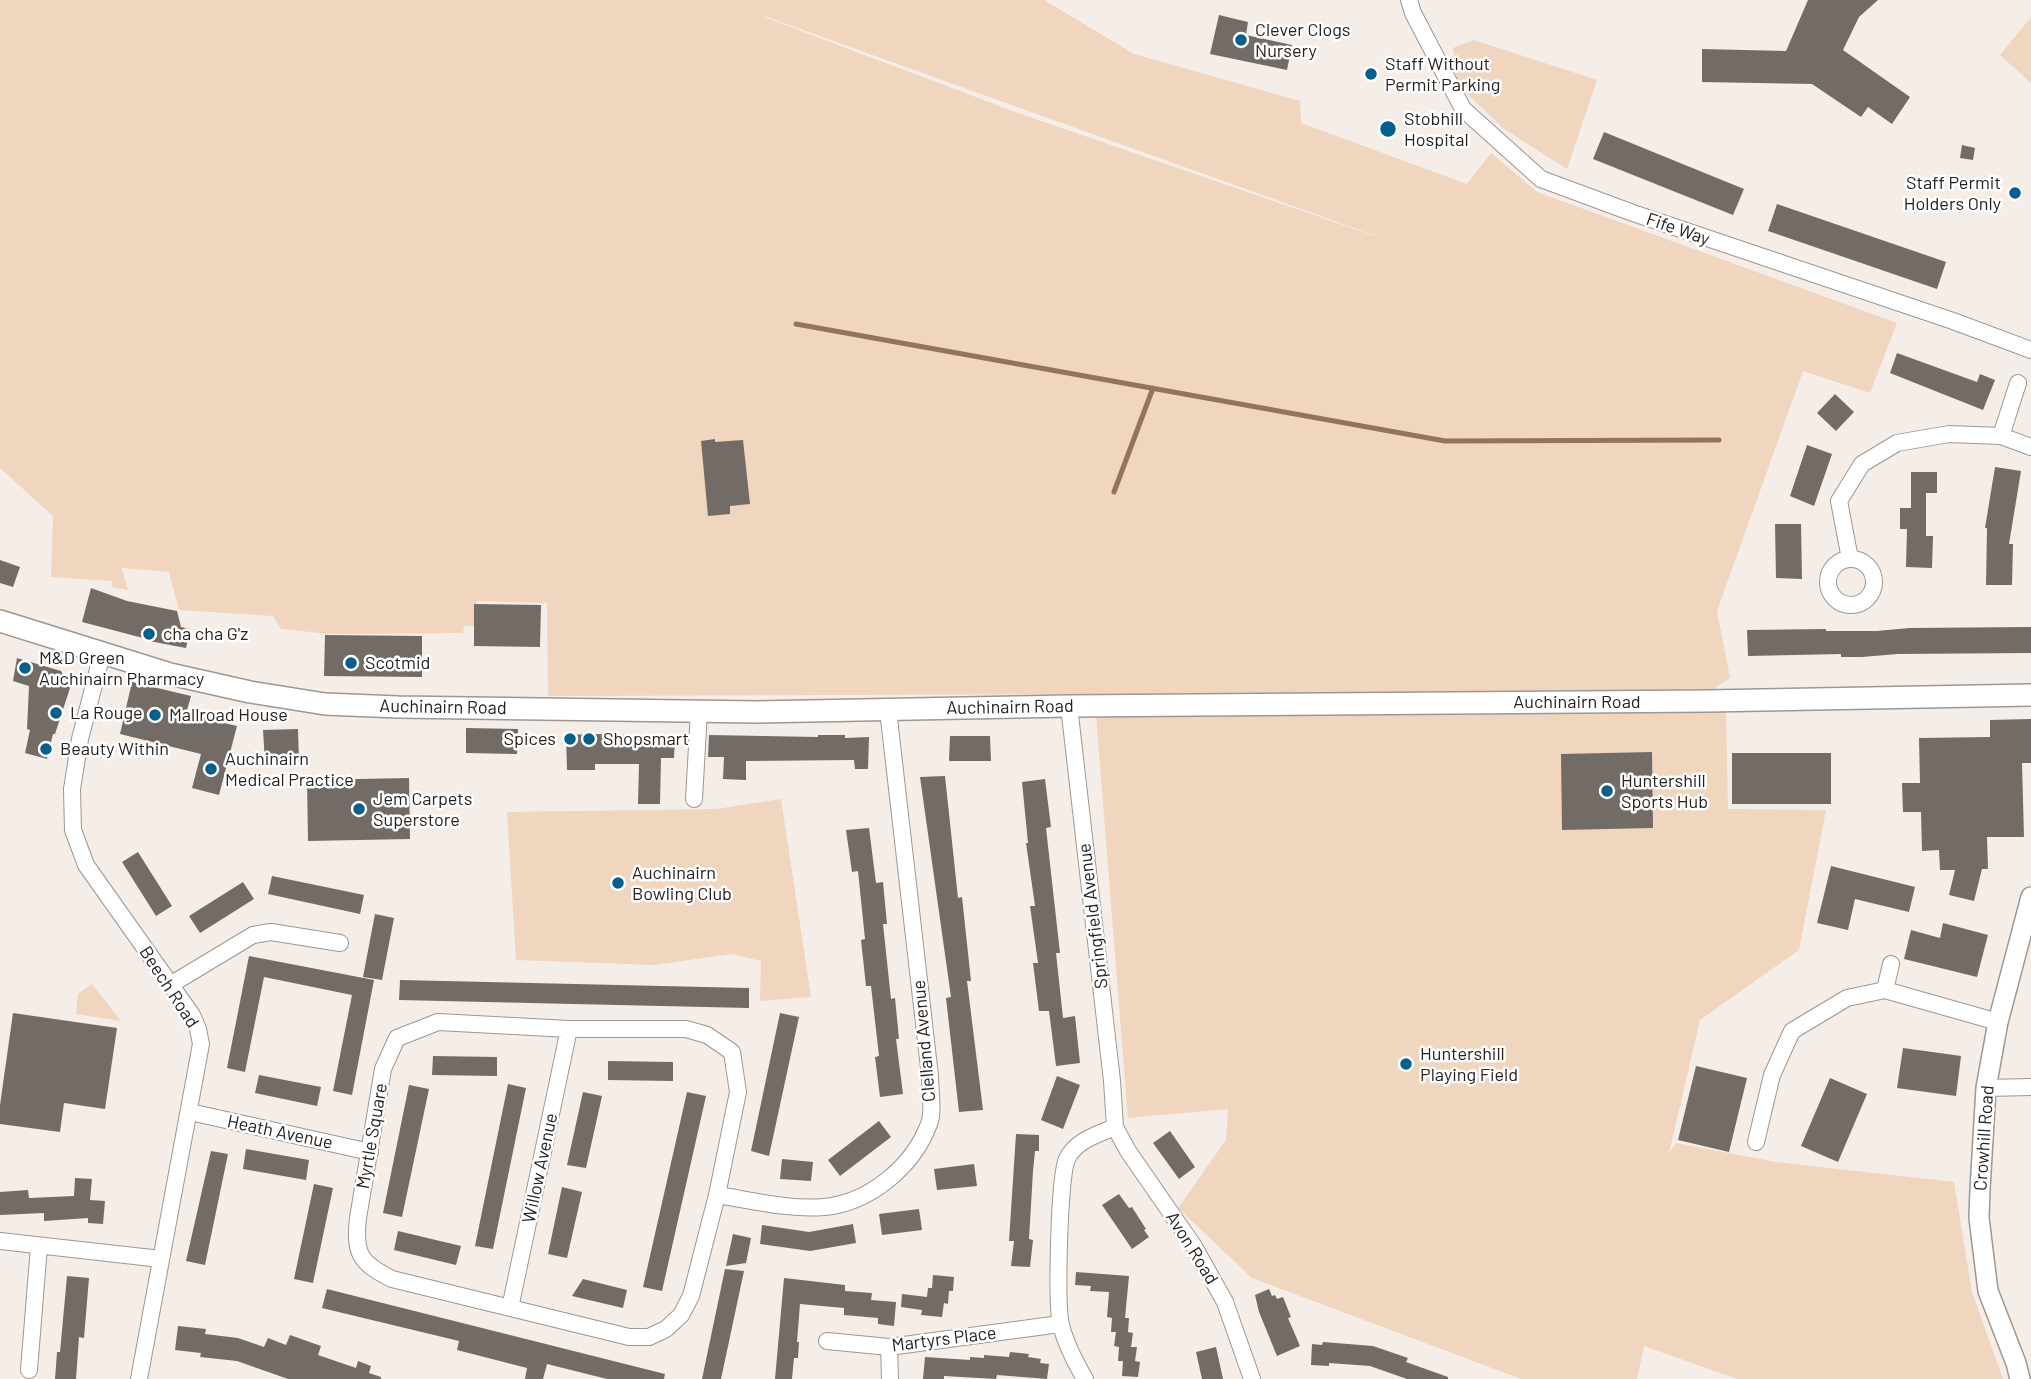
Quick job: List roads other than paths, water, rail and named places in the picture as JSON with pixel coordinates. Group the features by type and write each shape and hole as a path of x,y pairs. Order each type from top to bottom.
{"main road":[{"name":"Auchinairn Road","path":"0,621 170,674 250,692 325,704 699,711 2031,695"}],"street":[{"name":"Fife Way","path":"1409,0 1413,13 1463,109 1541,179 2031,350"},
{"path":"2001,436 2018,383"},
{"path":"1850,559 1839,500 1862,464 1897,443 1948,434 2001,436 2031,447"},
{"name":"Beech Road","path":"102,654 80,739 72,789 73,830 86,865 192,1015 201,1044 139,1379"},
{"name":"Springfield Avenue","path":"1069,706 1115,1127"},
{"name":"Clelland Avenue","path":"717,1195 824,1207 856,1200 897,1173 931,1123 930,1076 888,710"},
{"path":"694,799 699,711"},
{"name":"Crowhill Road","path":"2020,1379 1988,1291 1979,1218 1986,1088 1998,1022 2031,897"},
{"path":"170,985 253,935 271,932 340,943"},
{"path":"1885,990 1891,964"},
{"path":"1756,1142 1772,1075 1792,1031 1847,998 1885,990 1998,1022"},
{"name":"Myrtle Square","path":"438,1022 569,1029 686,1029 707,1035 732,1052 738,1092 717,1195 691,1296 681,1315 666,1329 649,1337 629,1337 391,1279 372,1269 359,1254 356,1239 383,1069 397,1038 438,1022"},
{"name":"Willow Avenue","path":"510,1308 569,1029"},
{"path":"1986,1088 2031,1087"},
{"name":"Heath Avenue","path":"190,1112 370,1152"},
{"path":"1085,1379 1069,1352 1060,1324 1058,1295 1066,1160 1074,1146 1115,1127"},
{"name":"Avon Road","path":"1115,1127 1128,1151 1193,1245 1225,1302 1252,1379"},
{"path":"0,1241 161,1259"},
{"path":"29,1370 39,1246"},
{"name":"Martyrs Place","path":"827,1341 889,1347 1060,1324"},
{"path":"889,1347 890,1379"}],"waterway":[{"path":"796,324 1445,441 1719,440"},
{"path":"1114,492 1153,388"}],"place":[{"name":"Clever Clogs Nursery","path":"1241,40"},
{"name":"Staff Without Permit Parking","path":"1371,74"},
{"name":"Stobhill Hospital","path":"1388,129"},
{"name":"Staff Permit Holders Only","path":"2015,193"},
{"name":"cha cha G'z","path":"149,634"},
{"name":"Scotmid","path":"351,663"},
{"name":"M&D Green Auchinairn Pharmacy","path":"25,668"},
{"name":"La Rouge","path":"56,713"},
{"name":"Mallroad House","path":"155,715"},
{"name":"Spices","path":"570,739"},
{"name":"Shopsmart","path":"589,739"},
{"name":"Beauty Within","path":"46,749"},
{"name":"Auchinairn Medical Practice","path":"211,769"},
{"name":"Huntershill Sports Hub","path":"1607,791"},
{"name":"Jem Carpets Superstore","path":"359,809"},
{"name":"Auchinairn Bowling Club","path":"618,883"},
{"name":"Huntershill Playing Field","path":"1406,1064"}]}
